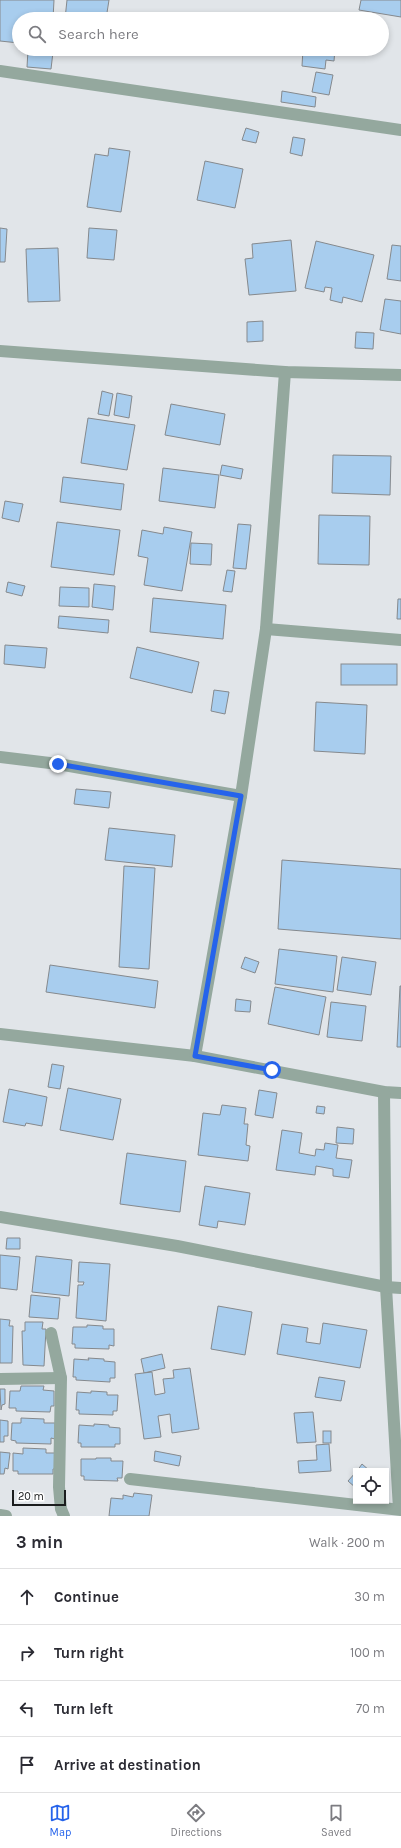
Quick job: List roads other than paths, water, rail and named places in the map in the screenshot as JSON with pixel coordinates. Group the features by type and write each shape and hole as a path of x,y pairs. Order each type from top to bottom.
{"street":[{"path":"0,71 401,130"},
{"path":"0,351 286,372 401,375"},
{"path":"195,1056 241,796 266,629 286,372"},
{"path":"266,629 401,640"},
{"path":"0,757 58,764 241,796"},
{"path":"0,1034 195,1056 384,1092 401,1093"},
{"path":"130,1478 400,1509 386,1287 384,1092"},
{"path":"0,1217 177,1246 386,1287 401,1288"},
{"path":"50,1333 61,1378 59,1487 61,1509 64,1516"},
{"path":"0,1379 61,1378"},
{"path":"0,1515 6,1516"}]}
